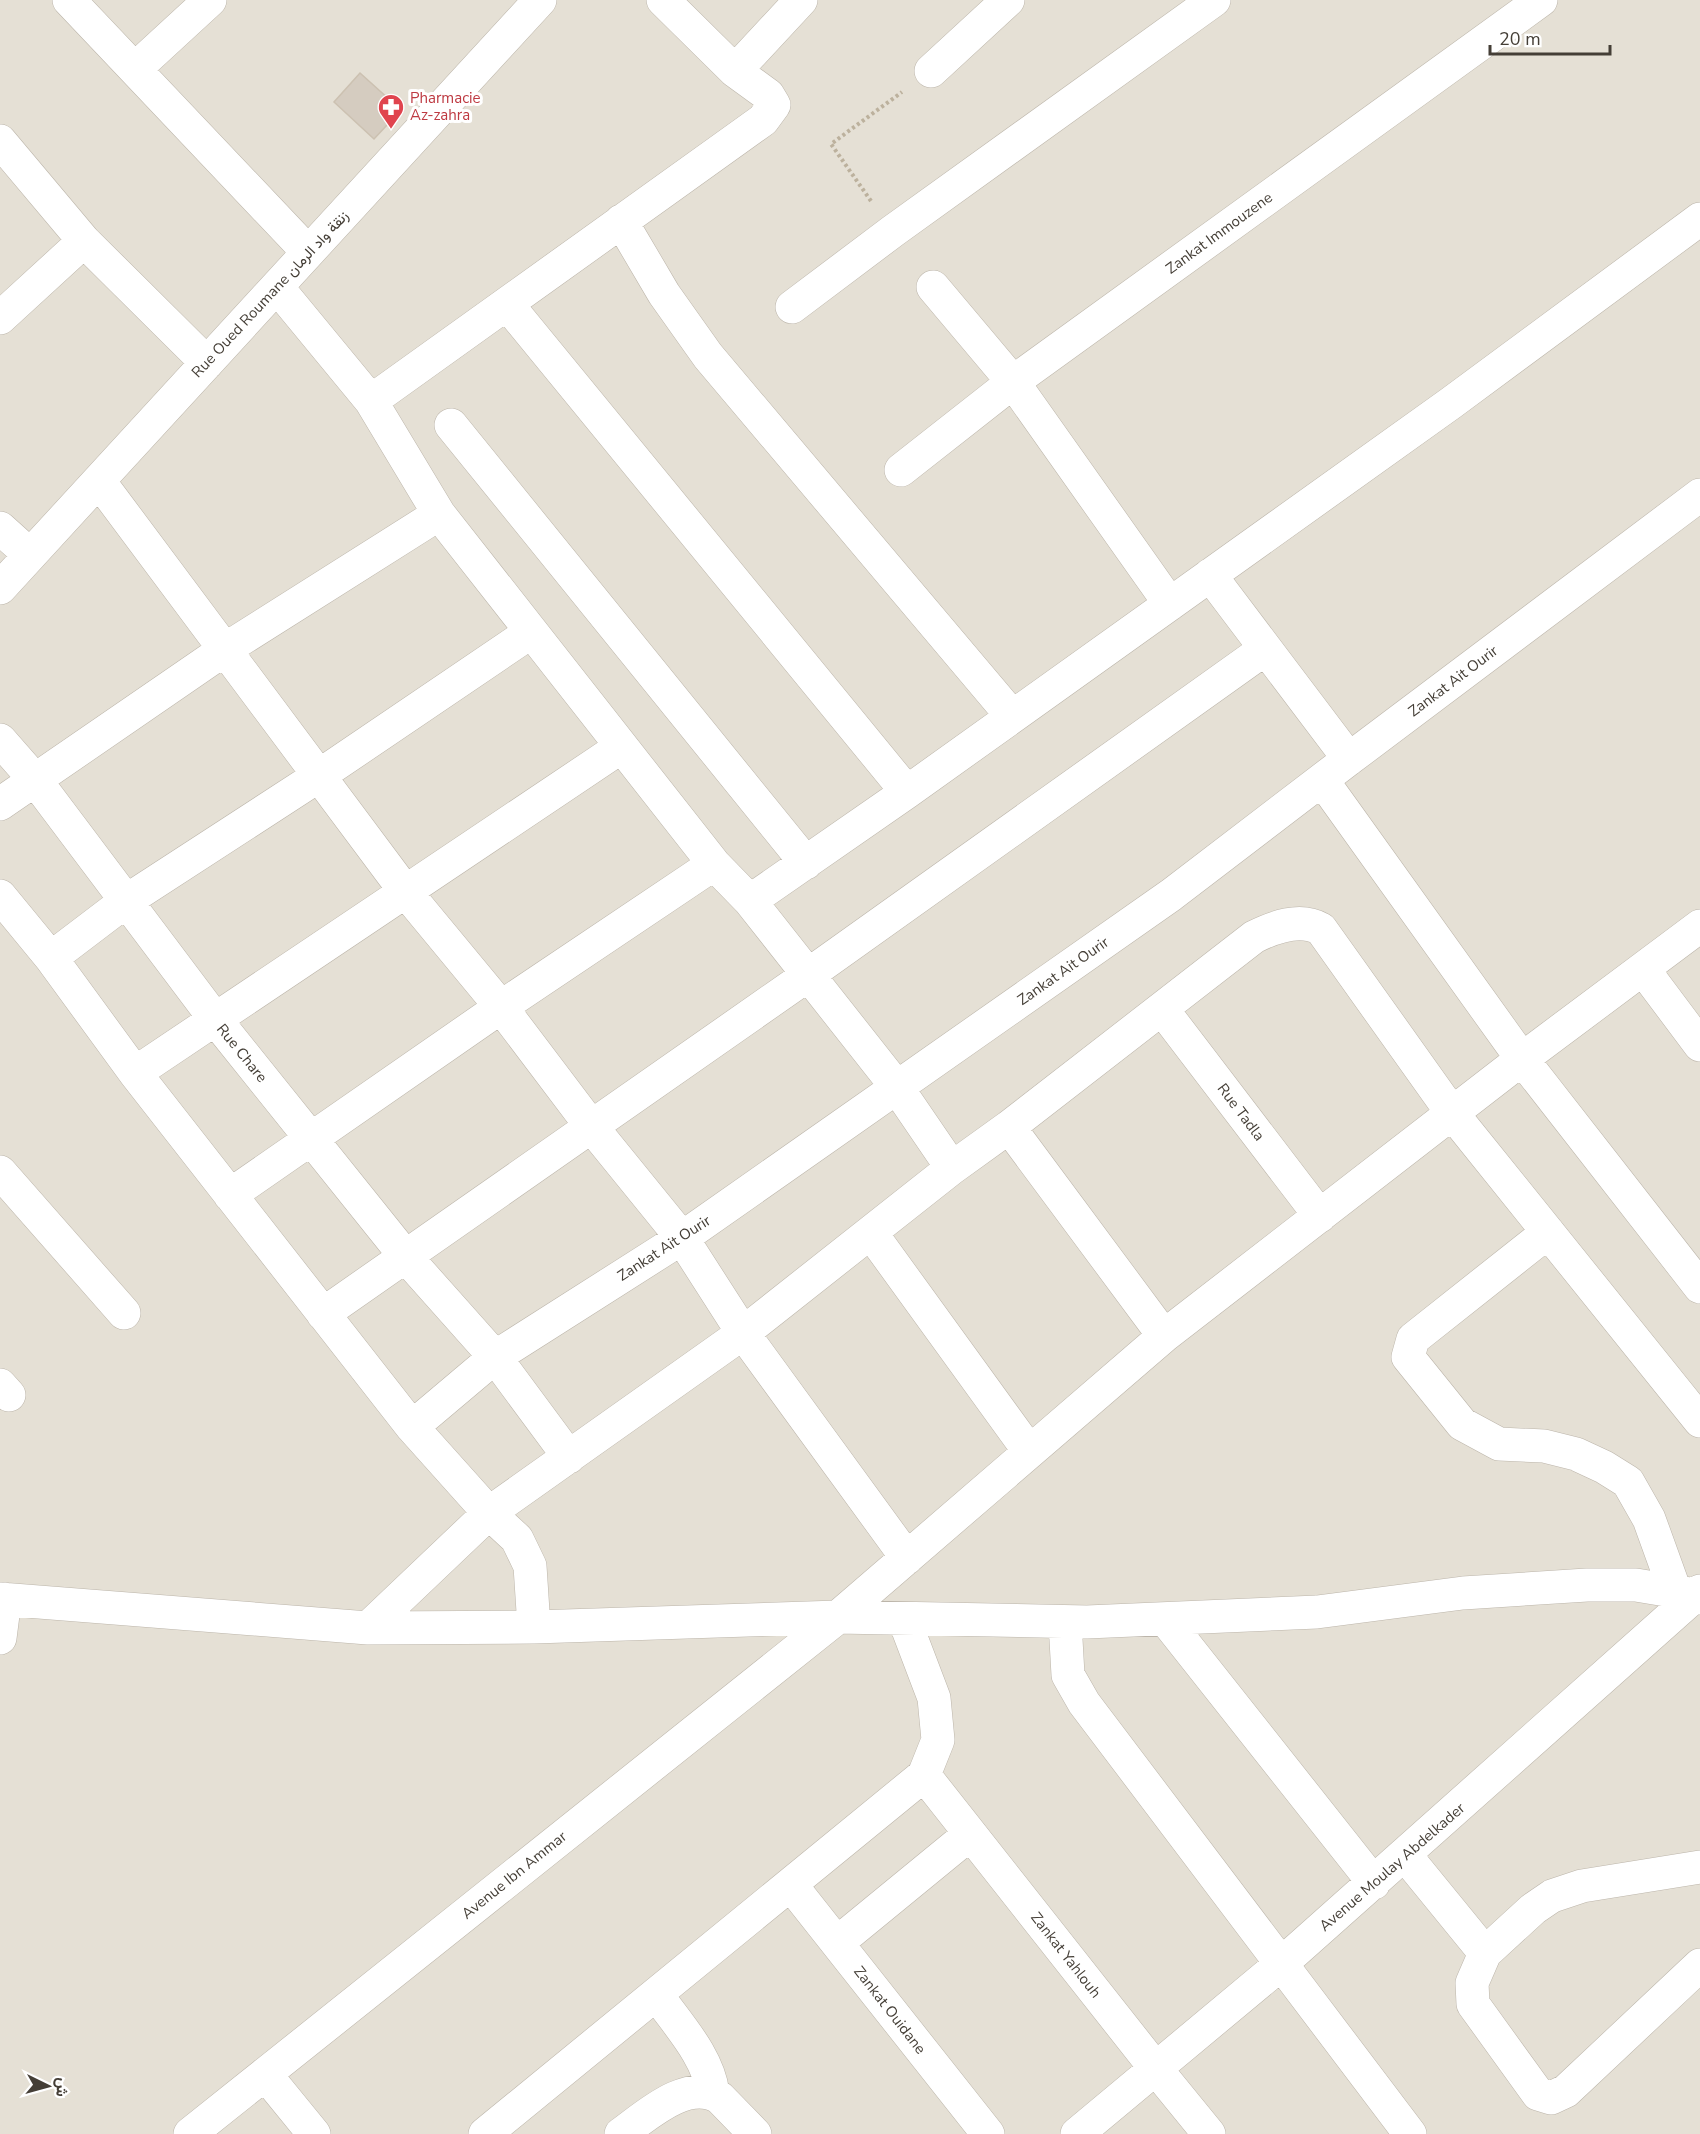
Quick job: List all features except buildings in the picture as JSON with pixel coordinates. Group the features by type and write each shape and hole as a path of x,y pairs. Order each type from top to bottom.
{"street":[{"path":"69,0 308,252"},
{"path":"135,69 210,0"},
{"name":"Rue Oued Roumane زنقة واد الرمان","path":"0,588 540,0"},
{"path":"370,401 769,114 774,105 771,99 735,71 663,0"},
{"path":"735,71 801,0"},
{"path":"931,71 1008,0"},
{"path":"792,308 893,231 1214,0"},
{"name":"Zankat Immouzene","path":"901,470 1014,382 1541,0"},
{"path":"6,161 207,363"},
{"path":"750,901 907,792 1451,403 1700,219"},
{"path":"621,221 664,294 708,356 1012,716"},
{"path":"0,318 84,241"},
{"path":"277,287 370,401 439,514 714,864 750,901 896,1086 952,1168"},
{"path":"933,287 1014,382 1170,604"},
{"path":"507,304 907,792"},
{"path":"451,425 806,863"},
{"path":"99,481 405,891 501,1007 591,1126 682,1238 743,1333 907,1558"},
{"name":"Zankat Ait Ourir","path":"412,1427 495,1357 682,1238 896,1086 1171,896 1700,495"},
{"path":"0,804 224,650 439,514"},
{"path":"0,528 30,555"},
{"path":"1210,575 1349,759"},
{"path":"51,958 126,901 320,775 531,632"},
{"path":"323,1314 808,975 1265,649"},
{"name":"Rue Chare","path":"0,740 36,781 215,1019 311,1139 406,1257 495,1357 568,1457"},
{"path":"135,1073 621,747"},
{"path":"1322,780 1522,1059 1700,1287"},
{"path":"231,1195 501,1007 714,864"},
{"path":"0,896 51,958 135,1073 412,1427 489,1513 517,1539 530,1566 534,1627"},
{"path":"368,1628 489,1513 743,1333 952,1168 1009,1127 1254,937 1283,925 1305,923 1321,929 1452,1113 1700,1421"},
{"name":"Avenue Ibn Ammar","path":"190,2134 838,1617 1164,1336 1522,1059 1700,926"},
{"path":"1643,969 1700,1045"},
{"name":"Rue Tadla","path":"1162,1009 1320,1216"},
{"path":"1009,1127 1164,1336"},
{"path":"0,1172 124,1313"},
{"path":"1548,1232 1413,1339 1408,1358 1462,1424 1499,1444 1544,1446 1576,1454 1629,1482 1693,1594"},
{"path":"871,1233 1029,1451"},
{"path":"0,1638 3,1599 368,1628 534,1627 838,1617 1065,1622 1317,1612 1463,1593 1587,1585 1636,1585 1693,1594"},
{"name":"Avenue Moulay Abdelkader","path":"1077,2134 1281,1964 1405,1856 1693,1594"},
{"path":"485,2134 924,1775 938,1740 934,1698 904,1619"},
{"path":"1165,1619 1374,1883"},
{"path":"1065,1622 1068,1675 1084,1703 1410,2134"},
{"name":"Zankat Yahlouh","path":"924,1775 1209,2134"},
{"path":"837,1943 970,1834"},
{"path":"1405,1856 1485,1953"},
{"path":"1700,1867 1582,1886 1552,1896 1533,1909 1485,1953 1472,1983 1473,2004 1538,2094 1551,2098 1566,2091 1700,1965"},
{"name":"Zankat Ouidane","path":"791,1885 988,2134"},
{"path":"657,1995 705,2063 711,2077 713,2093"},
{"path":"265,2074 314,2134"},
{"path":"621,2134 662,2104 677,2097 702,2091 713,2093 720,2098 754,2134"}],"path":[{"path":"893,231 831,144 931,71"}],"shaded area":[{"path":"0,0 1700,0 1700,2134 0,2134"}],"place":[{"name":"Pharmacie Az-zahra","path":"391,130"}]}
